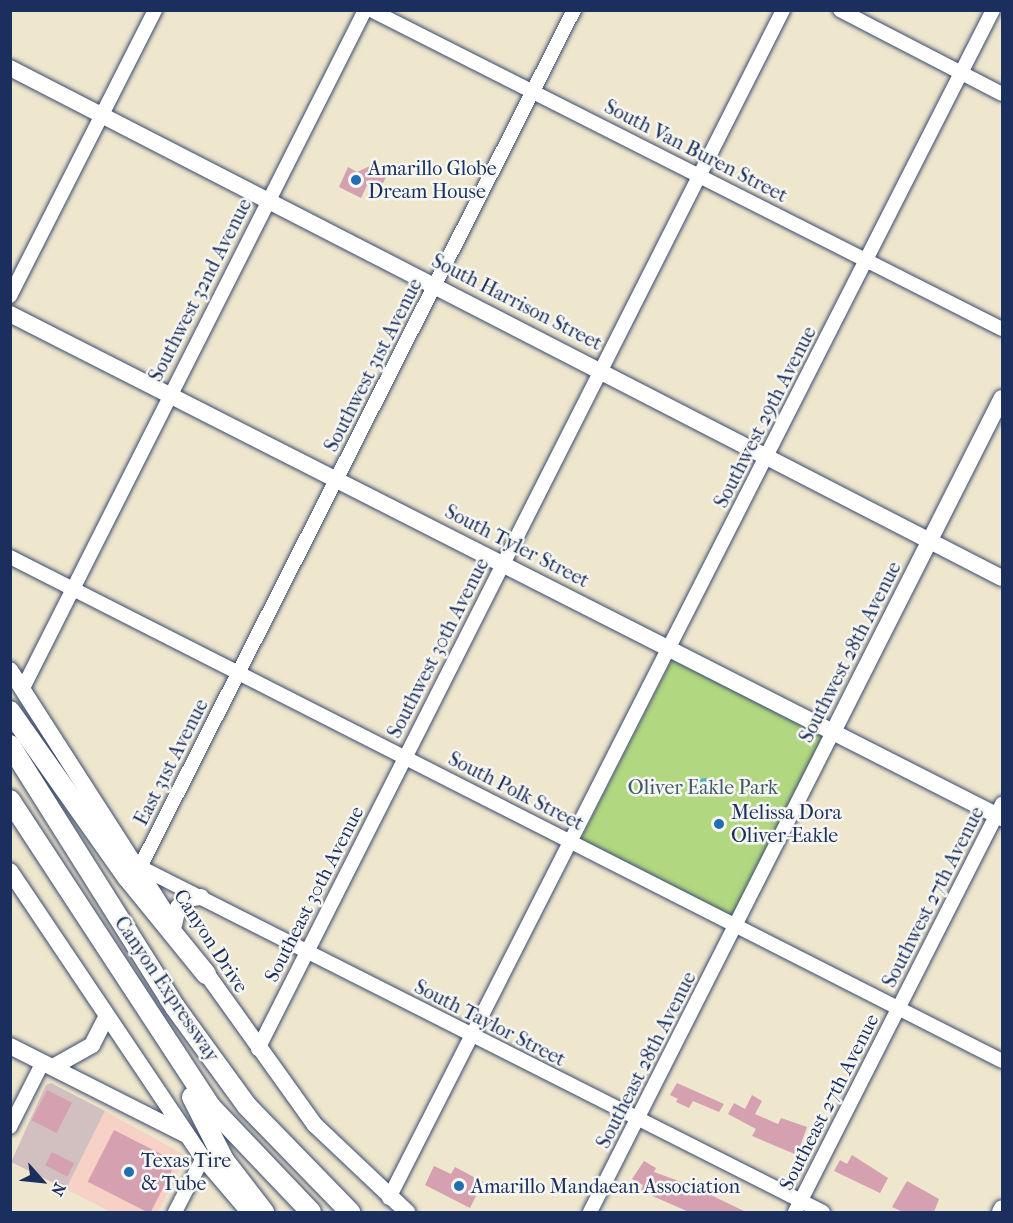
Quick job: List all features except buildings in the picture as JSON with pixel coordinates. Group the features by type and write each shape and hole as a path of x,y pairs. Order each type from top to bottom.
{"highway":[{"path":"10,711 128,878 206,974"},
{"name":"Canyon Expressway","path":"10,745 175,1007 240,1097 292,1156 350,1212"},
{"name":"Canyon Expressway","path":"10,800 211,1107 311,1212"},
{"path":"10,808 27,828"},
{"path":"156,1024 224,1160 264,1212"}],"main road":[{"name":"South Harrison Street","path":"10,68 436,284 1002,578"},
{"name":"South Tyler Street","path":"10,314 833,732 1000,812"},
{"name":"Southwest 28th Avenue","path":"833,732 1002,398"},
{"name":"Canyon Drive","path":"10,670 140,867 206,974 258,1049 315,1125 389,1198 407,1212"},
{"path":"10,871 106,1018 203,1158 249,1212"},
{"path":"174,925 178,907 192,898 201,897"},
{"path":"48,1065 92,1045 106,1018"},
{"path":"10,1046 188,1136"},
{"path":"1000,1212 1002,1208"}],"street":[{"path":"10,296 155,10"},
{"name":"Southwest 32nd Avenue","path":"23,688 168,395 365,10"},
{"name":"South Van Buren Street","path":"371,10 1002,329"},
{"name":"Southwest 31st Avenue","path":"238,673 574,10"},
{"name":"Southwest 30th Avenue","path":"405,757 783,10"},
{"path":"840,10 1002,94"},
{"name":"Southwest 29th Avenue","path":"389,1198 993,10"},
{"name":"South Polk Street","path":"10,557 1002,1061"},
{"name":"East 31st Avenue","path":"140,867 238,673"},
{"name":"Southwest 28th Avenue","path":"736,925 833,732"},
{"name":"Southeast 30th Avenue","path":"258,1049 405,757"},
{"name":"Southwest 27th Avenue","path":"898,1008 1000,812"},
{"name":"South Taylor Street","path":"140,867 638,1119 798,1207 823,1212"},
{"name":"Southeast 28th Avenue","path":"590,1212 736,925"},
{"name":"Southeast 27th Avenue","path":"798,1207 898,1008"},
{"path":"10,1127 48,1065"},
{"path":"175,1212 203,1158"}],"shaded area":[{"path":"51,1083 105,1111 66,1189 11,1162 46,1085"},
{"path":"105,1111 183,1154 183,1163 158,1212 111,1212 66,1189"}],"green space":[{"name":"Oliver Eakle Park","path":"673,658 825,736 733,917 581,839"}],"water":[{"path":"705,778 711,781 714,787 711,793 705,796 699,793 696,787 699,781"}],"place":[{"name":"Amarillo Globe Dream House","path":"356,180"},
{"name":"Melissa Dora Oliver-Eakle","path":"719,824"},
{"name":"Texas Tire & Tube","path":"129,1172"},
{"name":"Amarillo Mandaean Association","path":"459,1186"}]}
